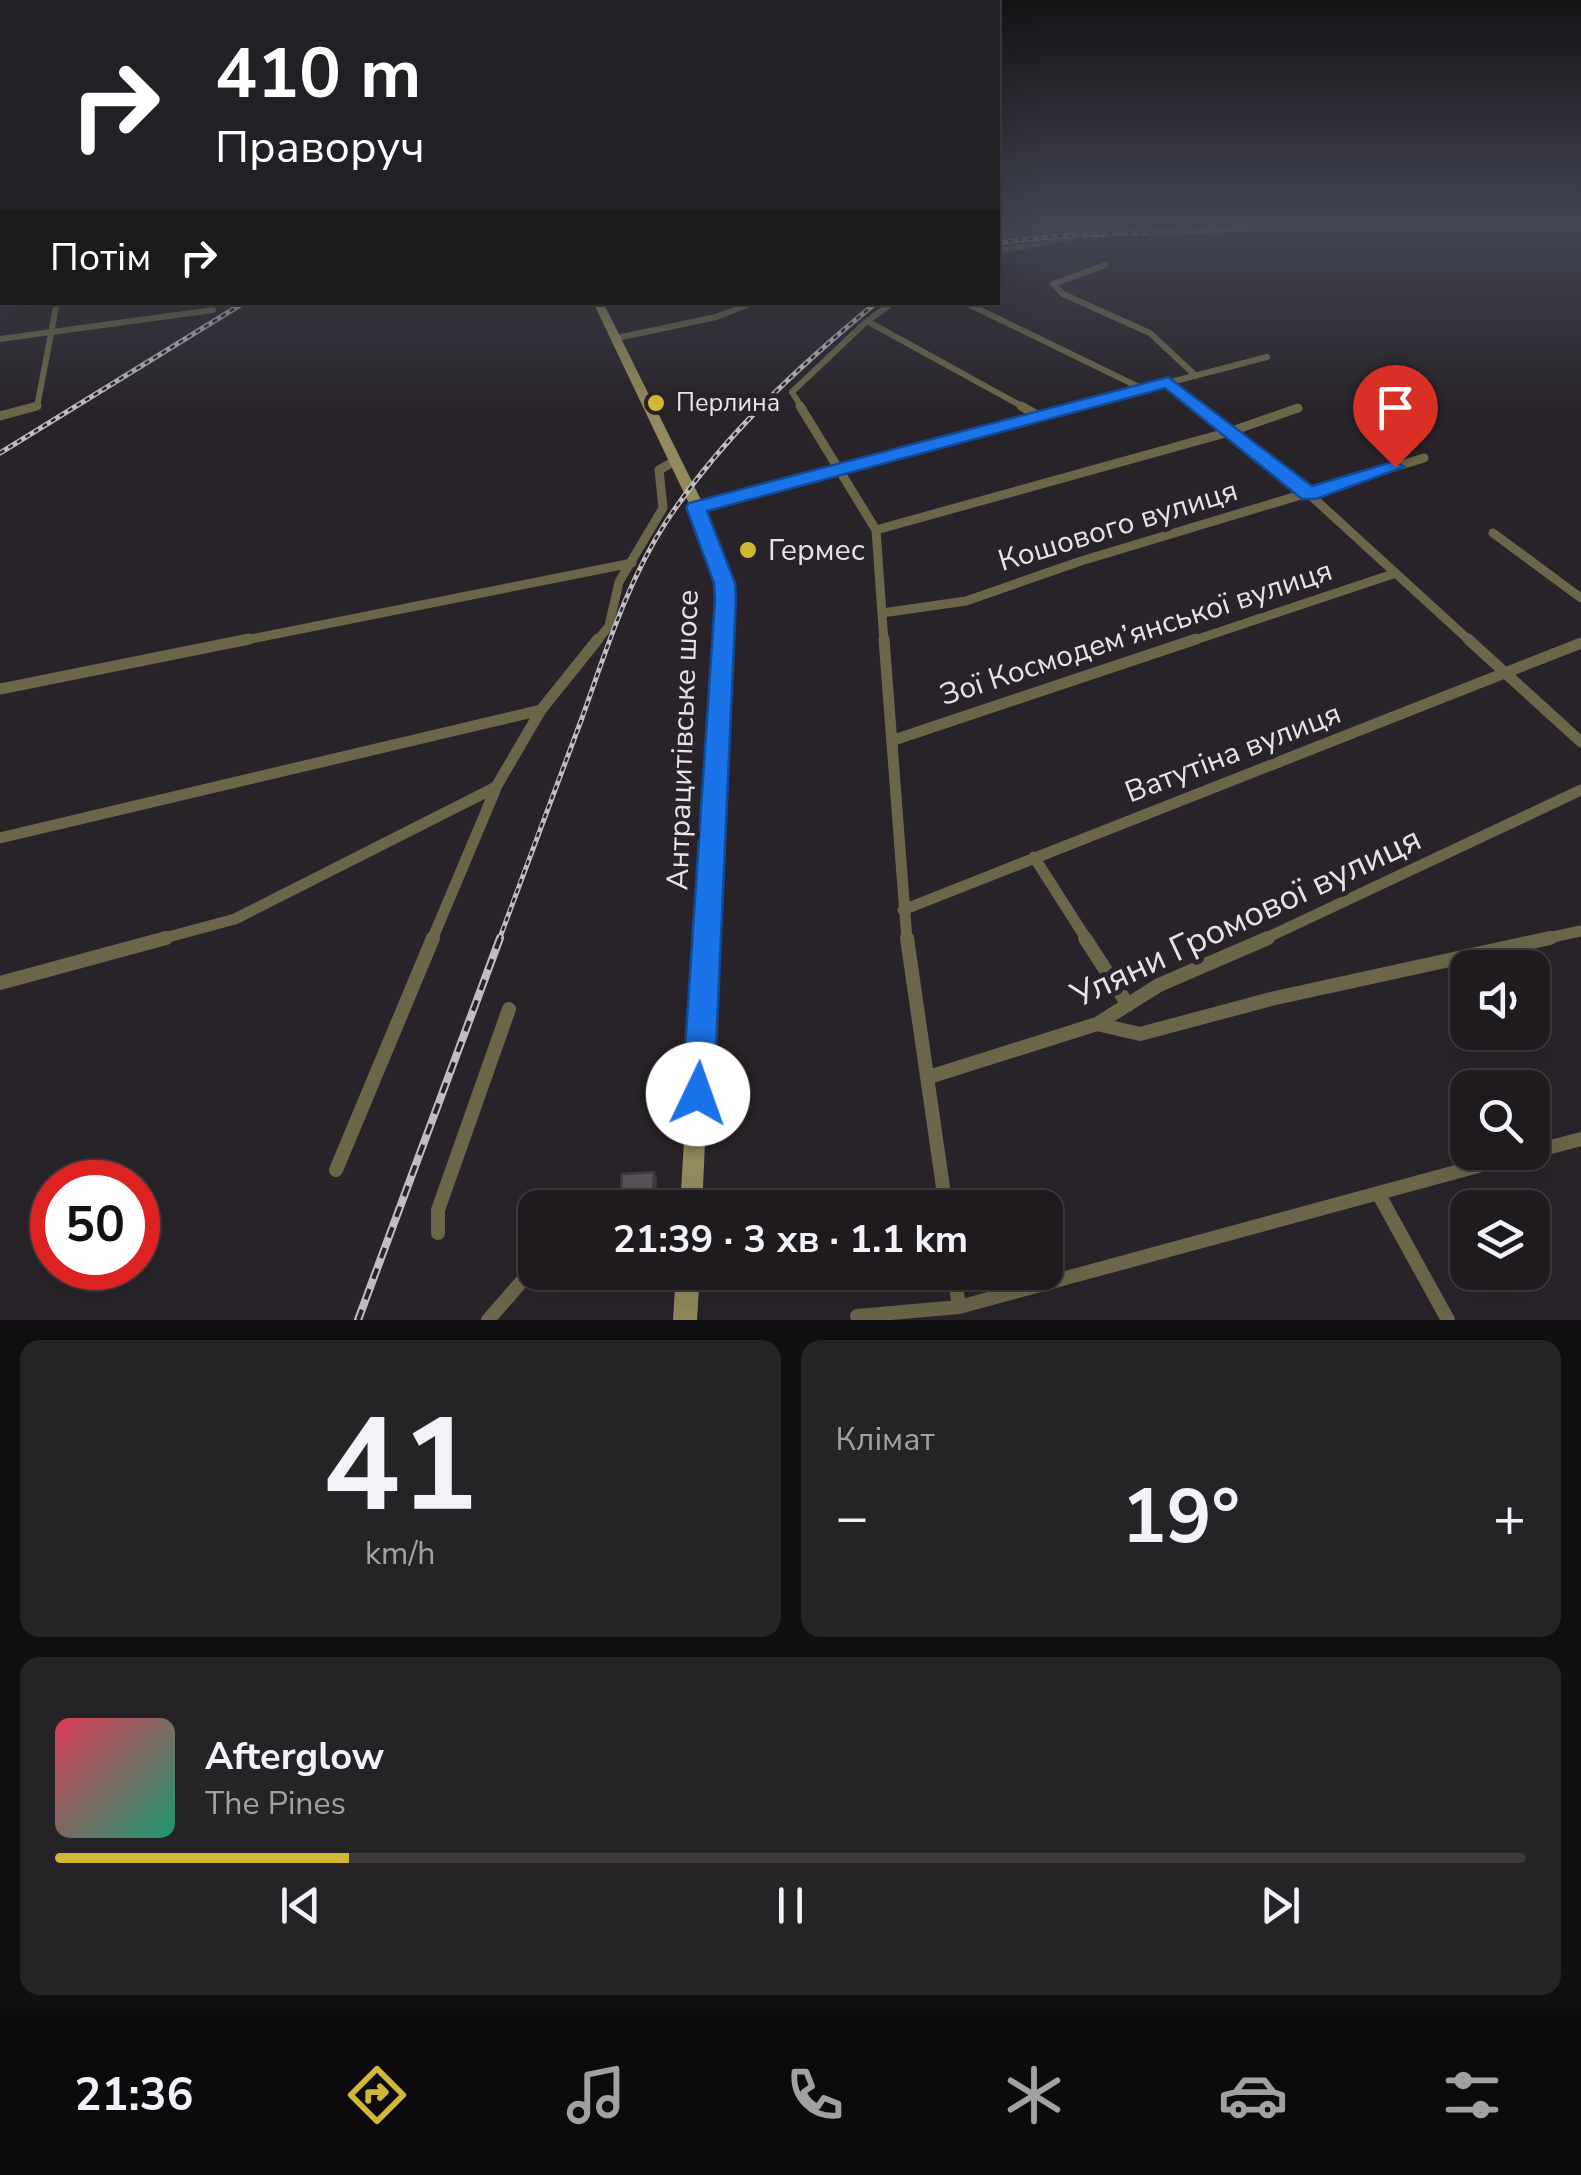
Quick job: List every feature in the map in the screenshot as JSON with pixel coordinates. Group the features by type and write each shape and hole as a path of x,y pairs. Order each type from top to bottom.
{"main road":[{"name":"Антрацитівське шосе","path":"600,305 696,507 724,583 693,1190"},
{"path":"685,1320 687,1290"}],"street":[{"path":"1055,286 1063,294 1150,332 1196,376"},
{"path":"0,416 37,408 55,305"},
{"path":"616,338 716,317 747,305"},
{"path":"890,305 792,392 876,530 894,740 903,910 944,1190"},
{"path":"970,305 1141,388"},
{"path":"0,340 213,310"},
{"path":"868,321 1038,415"},
{"path":"696,507 1268,356"},
{"path":"1168,382 1309,494 1581,742"},
{"path":"876,530 1229,432 1298,408"},
{"name":"Кошового вулиця","path":"882,613 966,601 1081,561 1424,458"},
{"path":"336,1170 496,787 541,710 609,626 618,582 664,508 659,470 674,462"},
{"path":"1494,533 1581,598"},
{"path":"0,689 633,563"},
{"name":"Зої Космодем’янської вулиця","path":"894,740 1393,574"},
{"name":"Ватутіна вулиця","path":"903,910 1581,644"},
{"path":"0,838 541,710"},
{"path":"0,983 236,919 496,787"},
{"name":"Уляни Громової вулиця","path":"928,1077 1098,1024 1160,984 1338,907 1581,790"},
{"path":"1034,857 1128,1005"},
{"path":"1098,1024 1140,1034 1272,999 1581,931"},
{"path":"438,1233 438,1210 509,1009"},
{"path":"1550,1147 1581,1139"},
{"path":"856,1316 959,1307 1464,1170"},
{"path":"1378,1193 1448,1320"},
{"path":"488,1320 494,1308 518,1284"},
{"path":"957,1290 959,1307"}],"building":[{"path":"654,1172 653,1190 621,1190 622,1174"}],"railway":[{"path":"0,453 240,305"},
{"path":"499,940 618,617 652,545 688,491 737,432 791,377 873,305"},
{"path":"358,1320 500,938"}],"place":[{"name":"Перлина","path":"656,403"},
{"name":"Гермес","path":"748,550"}],"route":[{"path":"698,1094 725,599 724,583 696,507 755,488 1168,382 1309,494 1395,467"}]}
